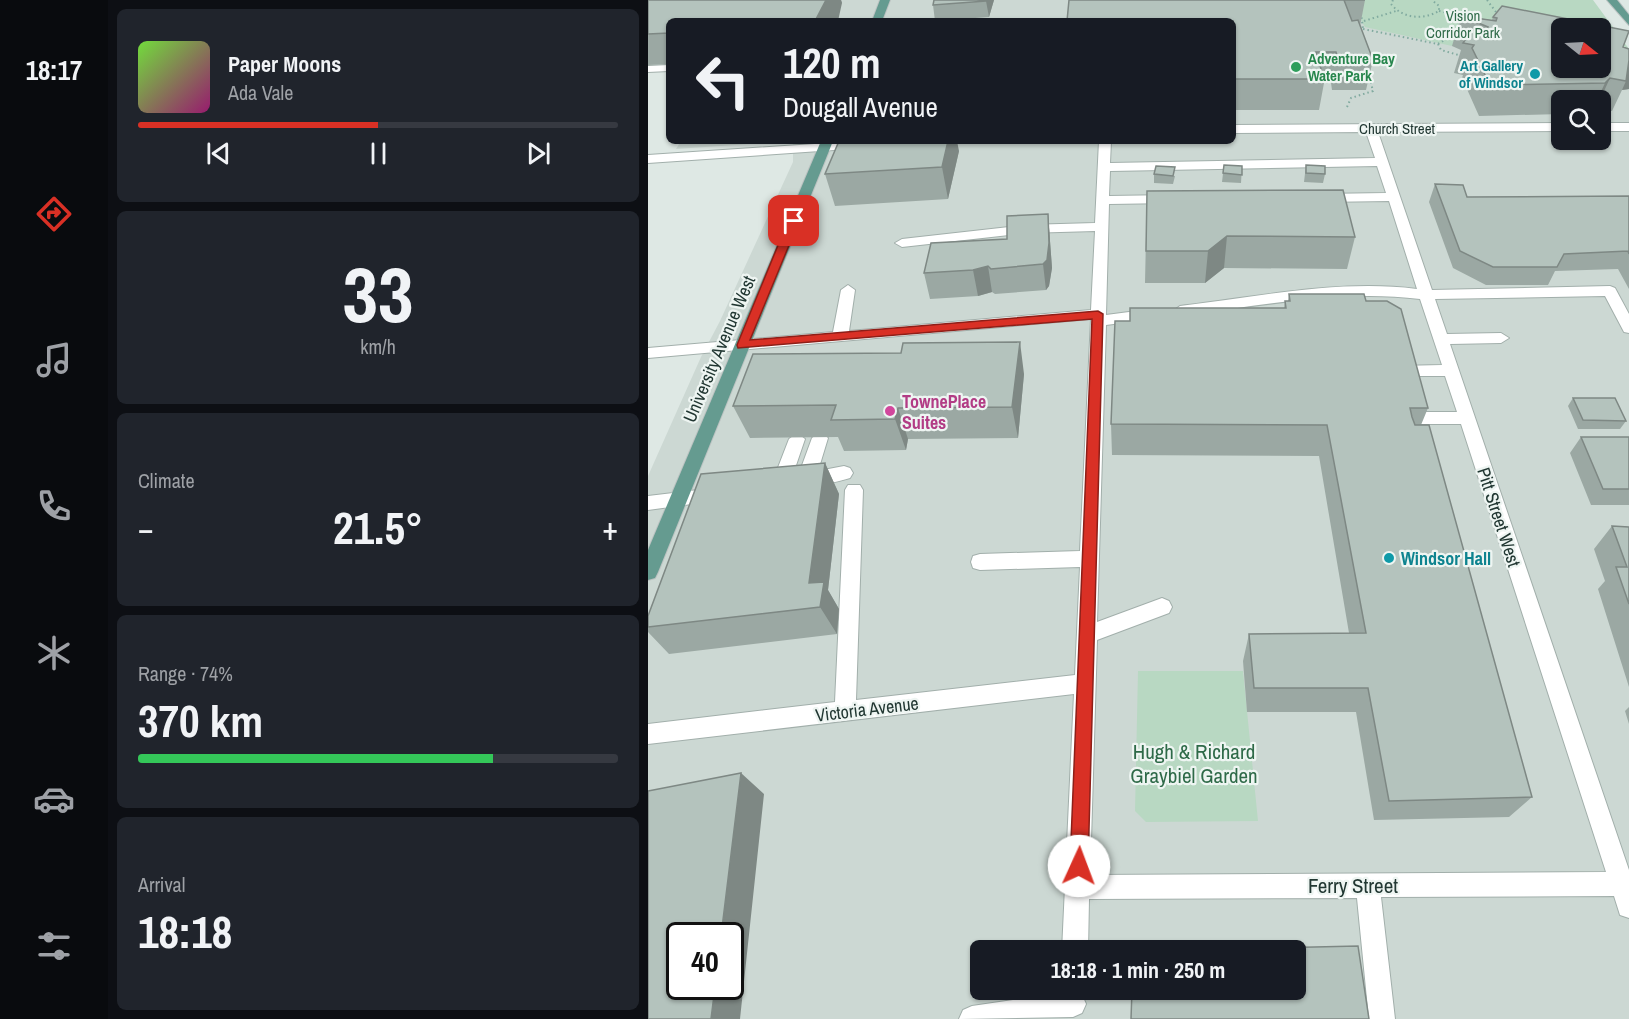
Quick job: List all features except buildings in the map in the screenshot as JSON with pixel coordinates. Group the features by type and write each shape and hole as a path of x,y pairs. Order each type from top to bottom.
{"main road":[{"path":"878,18 885,0"},
{"path":"1612,0 1629,22"},
{"name":"University Avenue West","path":"648,572 826,144"}],"street":[{"path":"648,69 666,68"},
{"path":"1428,116 1432,128"},
{"name":"Church Street","path":"1236,129 1551,127"},
{"path":"1611,127 1629,127"},
{"name":"Pitt Street West","path":"1371,128 1466,418 1627,891"},
{"path":"747,153 752,144"},
{"path":"652,163 826,144 872,144"},
{"path":"1076,940 1105,144"},
{"path":"1103,166 1381,162"},
{"path":"1309,198 1393,197"},
{"path":"1102,200 1182,199"},
{"path":"902,243 1026,229 1101,227"},
{"path":"847,354 841,336 848,290"},
{"path":"648,353 841,336 1098,318 1339,292 1394,291 1425,295 1610,291 1629,328"},
{"path":"824,355 841,336"},
{"path":"1440,339 1501,338"},
{"path":"1398,371 1450,370"},
{"path":"1410,418 1466,418"},
{"path":"806,479 820,438"},
{"path":"797,439 775,484 844,473"},
{"path":"845,711 854,490"},
{"path":"648,503 678,501 734,491"},
{"path":"980,561 1090,560"},
{"path":"1087,635 1162,607"},
{"name":"Victoria Avenue","path":"648,734 1085,683"},
{"path":"1368,885 1382,1019"},
{"name":"Ferry Street","path":"1078,886 1368,885 1627,891"},
{"path":"972,1019 1073,1004"}],"path":[{"path":"1391,0 1391,6 1397,11"},
{"path":"1434,0 1439,6 1439,11"},
{"path":"1487,0 1505,21"},
{"path":"1358,39 1364,21 1359,10"},
{"path":"1364,21 1397,11 1424,16 1439,11 1471,18"},
{"path":"1363,29 1438,44 1450,35 1469,28"},
{"path":"1438,44 1441,51 1468,58"},
{"path":"1344,115 1351,98 1373,90 1367,70"}],"shaded area":[{"path":"820,0 1349,0 1551,64 1551,78 1611,78 1611,65 1629,64 1629,1019 648,1019 648,476 793,162 793,144 1236,144 1236,18 666,18 666,70 648,72 648,9"},
{"path":"679,144 748,144 676,149"}],"green space":[{"name":"Vision Corridor Park","path":"1349,0 1593,0 1606,18 1551,18 1551,30 1452,46 1365,27"},
{"name":"Vision Corridor Park","path":"1611,24 1629,49 1629,64 1611,42"},
{"name":"Hugh & Richard Graybiel Garden","path":"1138,671 1243,671 1258,821 1146,822 1135,811"}],"place":[{"name":"Adventure Bay Water Park","path":"1296,67"},
{"name":"Art Gallery of Windsor","path":"1535,74"},
{"name":"TownePlace Suites","path":"890,411"},
{"name":"Windsor Hall","path":"1389,558"}],"route":[{"path":"794,221 742,345 1098,314 1079,866"}]}
